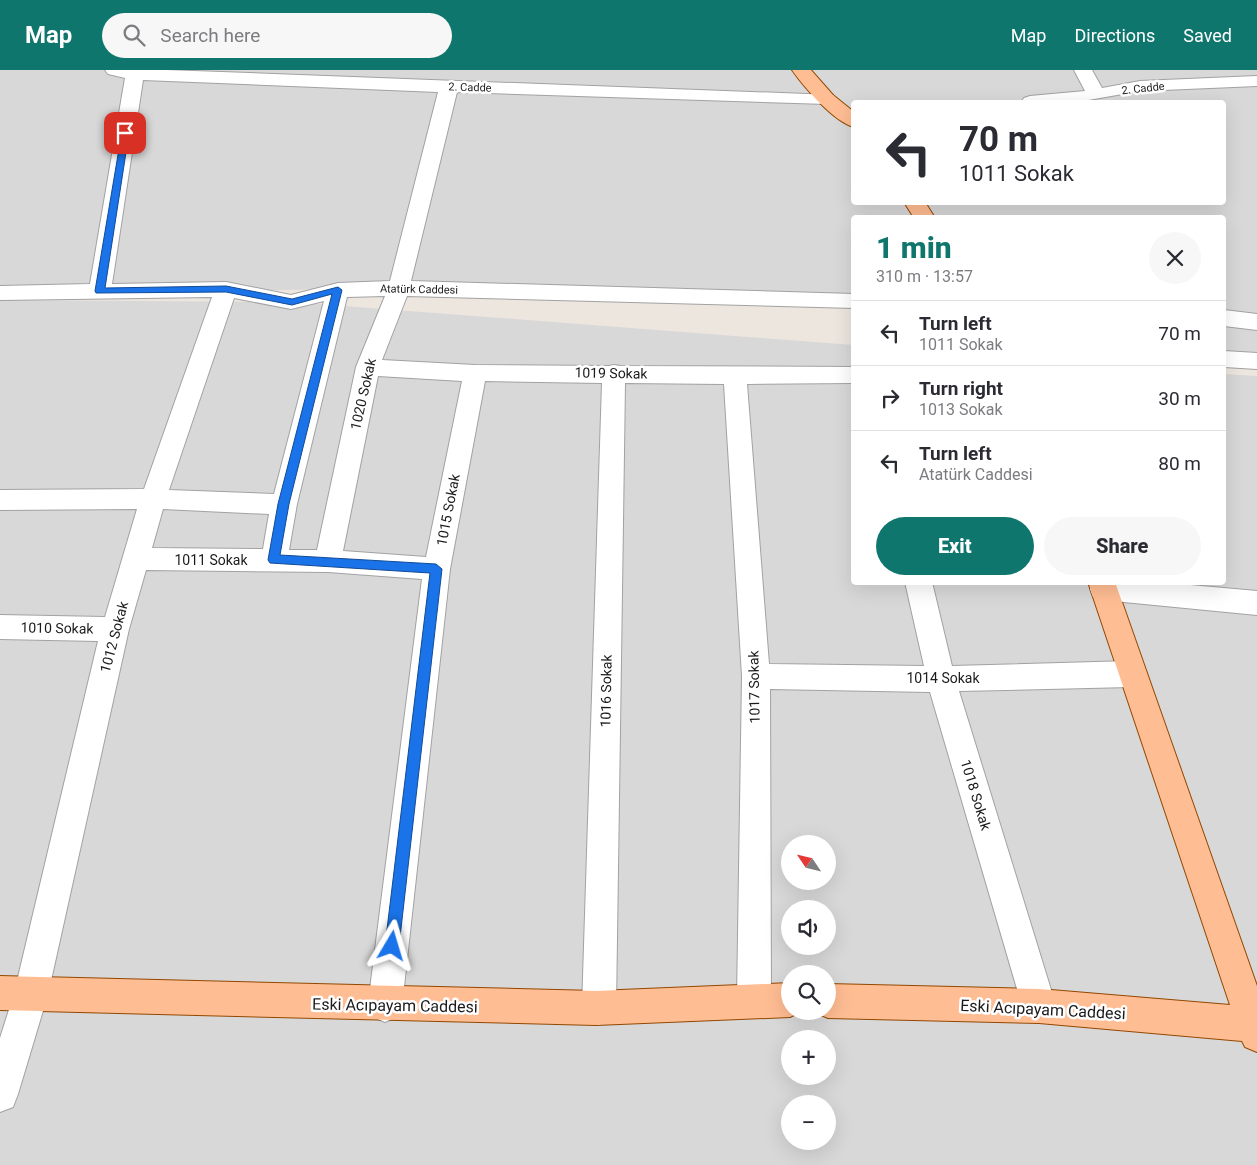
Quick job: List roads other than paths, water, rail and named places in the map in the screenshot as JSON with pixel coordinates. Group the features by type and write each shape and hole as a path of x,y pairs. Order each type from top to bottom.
{"main road":[{"path":"801,70 827,99 851,119"},
{"path":"1102,586 1131,674 1256,1028"},
{"name":"Eski Acıpayam Caddesi","path":"15,993 385,1005 599,1008 754,999 781,1000"},
{"name":"Eski Acıpayam Caddesi","path":"836,1001 1039,1006 1256,1028"}],"street":[{"name":"2. Cadde","path":"114,70 438,81 827,99"},
{"path":"1083,70 1096,95"},
{"path":"1128,70 1140,86"},
{"path":"100,291 136,72"},
{"name":"1020 Sokak","path":"328,561 368,367 400,288 438,81"},
{"name":"2. Cadde","path":"1049,100 1096,95 1140,86 1257,81"},
{"name":"Atatürk Caddesi","path":"0,293 226,289 292,302 338,290 400,288 850,302"},
{"name":"1012 Sokak","path":"0,1094 15,993 115,629 153,498 226,289"},
{"path":"274,560 284,504 338,290"},
{"path":"1226,318 1257,322"},
{"path":"1226,358 1257,362"},
{"name":"1019 Sokak","path":"368,367 475,373 614,373 735,376 851,374"},
{"name":"1015 Sokak","path":"385,1005 436,569 475,373"},
{"name":"1016 Sokak","path":"599,1008 614,373"},
{"name":"1017 Sokak","path":"735,376 756,676 754,999"},
{"path":"0,500 153,498 284,504"},
{"name":"1011 Sokak","path":"136,559 328,561 436,569"},
{"name":"1018 Sokak","path":"919,585 941,679 1039,1006"},
{"path":"1102,586 1257,603"},
{"name":"1010 Sokak","path":"0,627 115,629"},
{"name":"1014 Sokak","path":"756,676 941,679 1131,674"}]}
